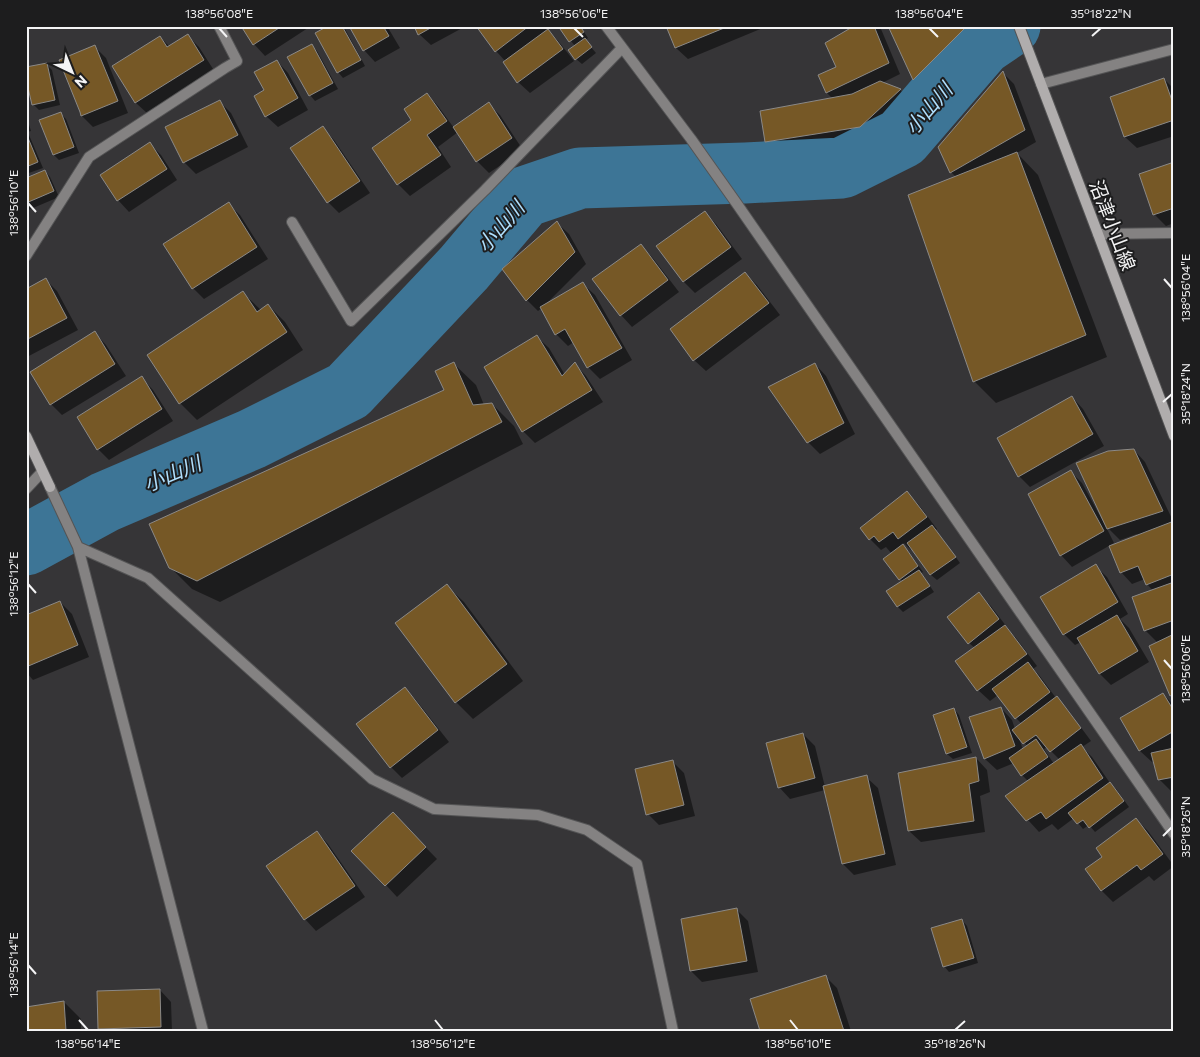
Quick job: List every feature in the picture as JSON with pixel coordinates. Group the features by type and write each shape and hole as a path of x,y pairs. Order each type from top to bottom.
{"main road":[{"name":"沼津小山線","path":"1019,26 1174,436"},
{"path":"26,436 50,487"}],"street":[{"path":"26,256 89,157 237,61 219,26"},
{"path":"606,26 737,204 1174,834"},
{"path":"292,222 351,321 485,190 622,48"},
{"path":"1041,84 1174,49"},
{"path":"1098,234 1174,233"},
{"path":"26,489 42,472"},
{"path":"50,487 78,547 204,1031"},
{"path":"78,547 148,578 372,779 434,809 538,815 587,830 637,864 673,1031"}],"building":[{"path":"241,26 282,26 253,45"},
{"path":"328,26 342,26 361,60 337,73 315,33"},
{"path":"349,26 383,26 389,36 363,51"},
{"path":"414,26 434,26 418,35"},
{"path":"476,26 529,26 495,52"},
{"path":"558,26 580,26 584,32 569,42"},
{"path":"666,26 729,26 675,48"},
{"path":"854,26 874,26 889,63 826,93 818,75 836,67 825,43"},
{"path":"888,26 967,26 913,80"},
{"path":"548,29 563,49 517,83 503,62"},
{"path":"188,34 204,60 135,103 112,66 160,36 167,47"},
{"path":"585,38 592,47 575,60 568,50"},
{"path":"312,44 333,83 309,96 287,57"},
{"path":"95,45 118,101 81,116 59,60"},
{"path":"277,60 298,98 265,117 254,96 264,90 254,72"},
{"path":"47,63 55,100 32,105 26,79 26,67"},
{"path":"1003,71 1025,130 950,173 938,147"},
{"path":"1164,78 1174,106 1174,120 1124,137 1110,97"},
{"path":"880,81 901,89 860,127 765,142 760,111 852,94"},
{"path":"427,93 447,121 427,135 441,155 397,185 372,148 411,120 404,109"},
{"path":"220,100 238,135 183,163 165,127"},
{"path":"489,102 512,138 476,162 453,127"},
{"path":"61,112 74,147 53,155 39,120"},
{"path":"323,126 360,181 327,203 290,148"},
{"path":"26,133 38,162 26,167"},
{"path":"150,142 167,169 117,201 100,175"},
{"path":"1017,152 1086,335 973,382 908,195"},
{"path":"1174,162 1174,208 1153,215 1139,174"},
{"path":"45,170 54,191 26,203 26,178"},
{"path":"229,202 257,247 192,289 163,244"},
{"path":"705,211 731,247 683,282 656,246"},
{"path":"557,221 575,252 526,301 502,269"},
{"path":"641,244 668,280 620,316 592,279"},
{"path":"745,272 769,303 693,361 670,329"},
{"path":"46,278 67,318 26,340 26,289"},
{"path":"583,282 622,348 587,368 565,329 555,335 540,307"},
{"path":"243,291 257,312 268,304 287,332 179,404 147,355"},
{"path":"95,331 115,364 50,405 30,372"},
{"path":"537,335 562,376 575,362 592,390 522,432 484,367"},
{"path":"454,362 473,405 492,403 502,422 197,581 169,568 149,524 444,390 435,371"},
{"path":"815,363 844,423 807,443 768,387"},
{"path":"142,376 162,409 97,450 77,417"},
{"path":"1072,396 1093,434 1018,477 997,438"},
{"path":"1134,449 1163,511 1107,529 1076,463 1108,451"},
{"path":"1071,470 1104,531 1060,556 1028,494"},
{"path":"907,491 927,517 898,539 893,532 879,542 874,536 869,540 860,528"},
{"path":"1174,521 1174,574 1146,585 1138,566 1120,573 1109,546"},
{"path":"932,525 956,557 930,575 907,543"},
{"path":"903,544 918,566 899,580 883,559"},
{"path":"1096,564 1118,602 1063,635 1040,597"},
{"path":"919,570 930,586 897,607 886,591"},
{"path":"1174,582 1174,620 1144,631 1132,597"},
{"path":"447,584 507,664 455,703 395,623"},
{"path":"979,592 999,619 968,644 947,617"},
{"path":"60,601 78,645 26,667 26,615"},
{"path":"1117,615 1138,651 1099,674 1077,638"},
{"path":"1005,625 1027,654 977,691 955,661"},
{"path":"1174,634 1174,694 1170,696 1149,646"},
{"path":"1028,662 1050,692 1015,719 992,689"},
{"path":"405,687 438,730 390,768 356,724"},
{"path":"1163,693 1174,711 1174,731 1139,751 1120,718"},
{"path":"1057,696 1081,728 1050,752 1036,735 1023,744 1012,730"},
{"path":"1001,707 1015,746 984,759 969,717"},
{"path":"954,708 967,747 946,754 933,715"},
{"path":"803,733 815,778 778,788 766,743"},
{"path":"1036,739 1048,757 1021,776 1009,758"},
{"path":"1081,744 1103,778 1046,819 1041,812 1026,821 1005,796"},
{"path":"1174,748 1174,777 1158,780 1151,753"},
{"path":"976,757 979,781 969,784 974,821 908,831 898,773"},
{"path":"673,760 684,805 646,815 635,769"},
{"path":"867,775 885,854 842,864 823,786"},
{"path":"1110,782 1124,801 1089,828 1083,820 1077,824 1068,813"},
{"path":"393,812 426,847 385,886 351,851"},
{"path":"1136,818 1163,854 1141,870 1137,865 1101,891 1085,869 1102,857 1096,848"},
{"path":"317,831 355,886 304,920 266,866"},
{"path":"737,908 747,961 690,971 681,919"},
{"path":"962,919 974,958 943,967 931,928"},
{"path":"826,975 844,1031 760,1031 750,999"},
{"path":"160,989 161,1027 98,1029 97,991"},
{"path":"64,1001 66,1031 26,1031 26,1007"}],"waterway":[{"name":"小山川","path":"26,545 105,502 252,439 348,391 464,268 524,197 580,178 842,168 902,138 982,45 1010,26"}]}
